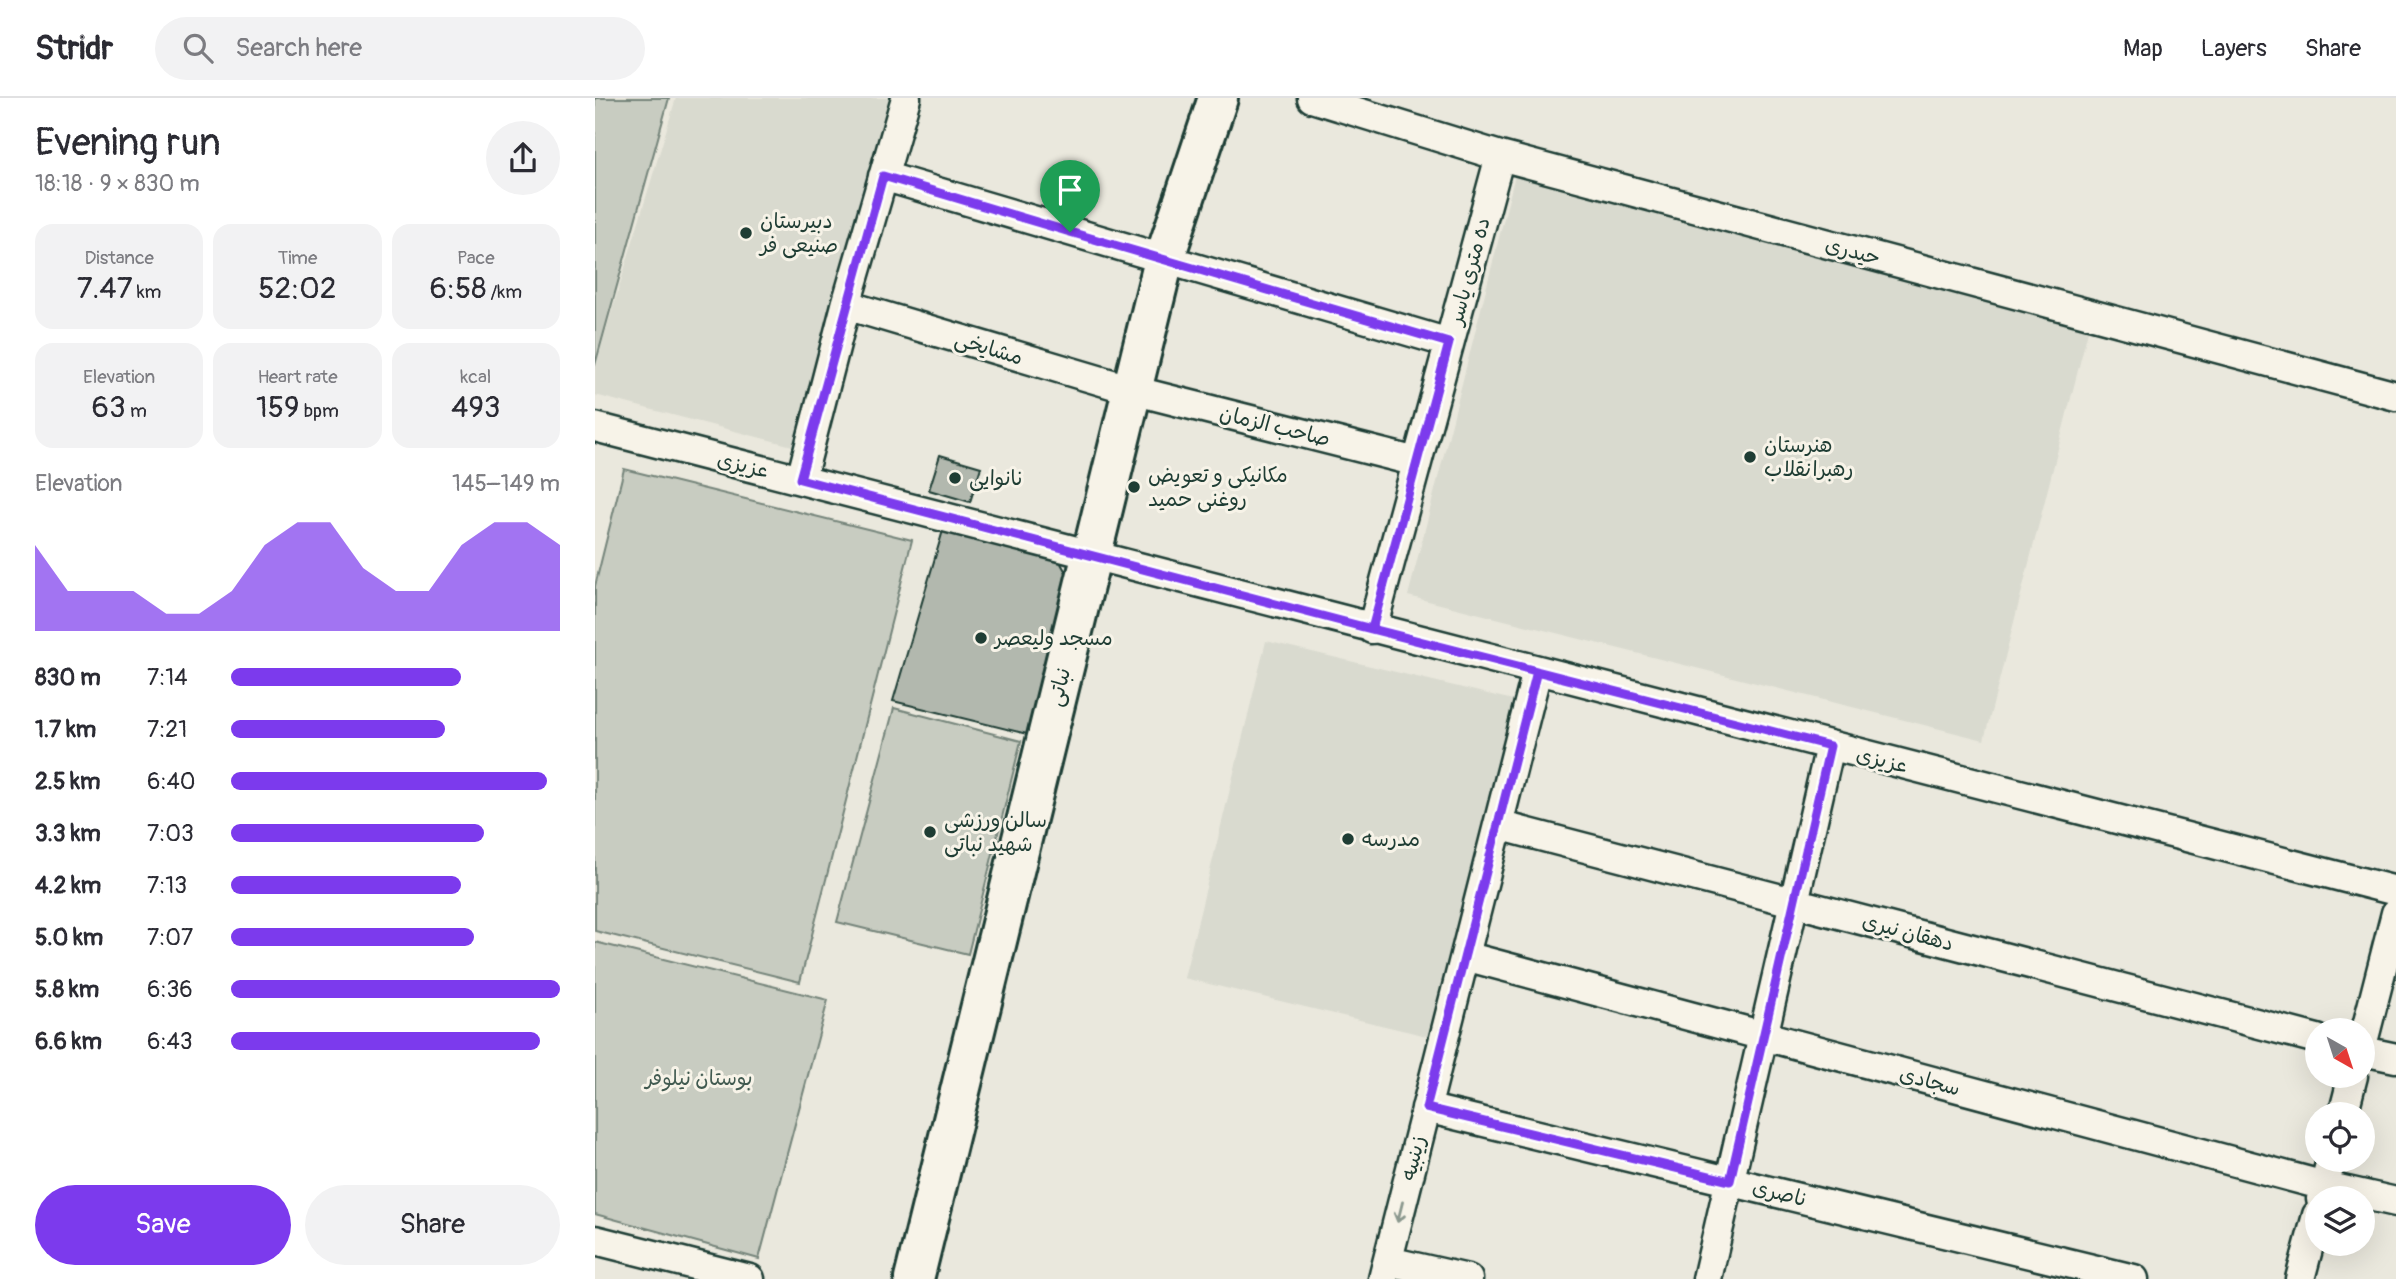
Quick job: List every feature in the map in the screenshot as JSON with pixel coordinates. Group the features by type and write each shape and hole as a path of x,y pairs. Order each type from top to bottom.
{"main road":[{"name":"نباتی","path":"914,1279 1164,260 1218,98"}],"street":[{"path":"800,479 905,98"},
{"name":"حیدری","path":"1312,98 1500,156 2396,396"},
{"name":"ده متری یاسر","path":"1372,629 1500,156"},
{"path":"883,176 1449,343"},
{"name":"مشایخی","path":"846,305 1132,390"},
{"name":"صاحب الزمان","path":"1132,390 1417,462"},
{"name":"عزیزی","path":"595,428 2396,891"},
{"name":"زینبیه","path":"1385,1270 1537,671"},
{"path":"1707,1279 1830,746"},
{"name":"دهقان نیری","path":"1498,825 2305,1036"},
{"path":"2369,1018 2396,913"},
{"name":"سجادی","path":"1465,956 1763,1037 2396,1202"},
{"path":"2375,1054 2396,1058"},
{"name":"ناصری","path":"1426,1108 2134,1279"},
{"path":"595,1240 750,1279"},
{"path":"2300,1279 2306,1256"},
{"path":"1385,1270 1468,1279"}],"shaded area":[{"name":"دبیرستان صنیعی فر","path":"676,98 889,98 804,449 595,395 595,367"},
{"name":"هنرستان رهبرانقلاب","path":"1515,175 2091,319 1984,740 1408,596"},
{"name":"مدرسه","path":"1266,641 1513,700 1431,1037 1184,978"}],"green space":[{"path":"595,98 669,98 595,365"},
{"path":"624,469 912,540 800,982 595,931 595,586"},
{"name":"سالن ورزشی شهید نباتی","path":"894,708 1021,741 968,954 837,922"},
{"name":"بوستان نیلوفر","path":"595,942 828,1000 759,1259 595,1214"}],"building":[{"name":"نانوایی","path":"940,455 981,467 970,502 929,490"},
{"name":"مسجد ولیعصر","path":"944,527 1058,558 1068,576 1027,734 893,701"}],"place":[{"name":"دبیرستان صنیعی فر","path":"746,233"},
{"name":"هنرستان رهبرانقلاب","path":"1750,457"},
{"name":"نانوایی","path":"955,478"},
{"name":"مکانیکی و تعویض روغنی حمید","path":"1134,487"},
{"name":"مسجد ولیعصر","path":"981,638"},
{"name":"سالن ورزشی شهید نباتی","path":"930,832"},
{"name":"مدرسه","path":"1348,839"}],"route":[{"path":"1070,232 883,176 800,479 1091,557 1455,650 1537,671 1426,1108 1730,1181 1830,746 1372,629 1449,343 1070,232"}]}
